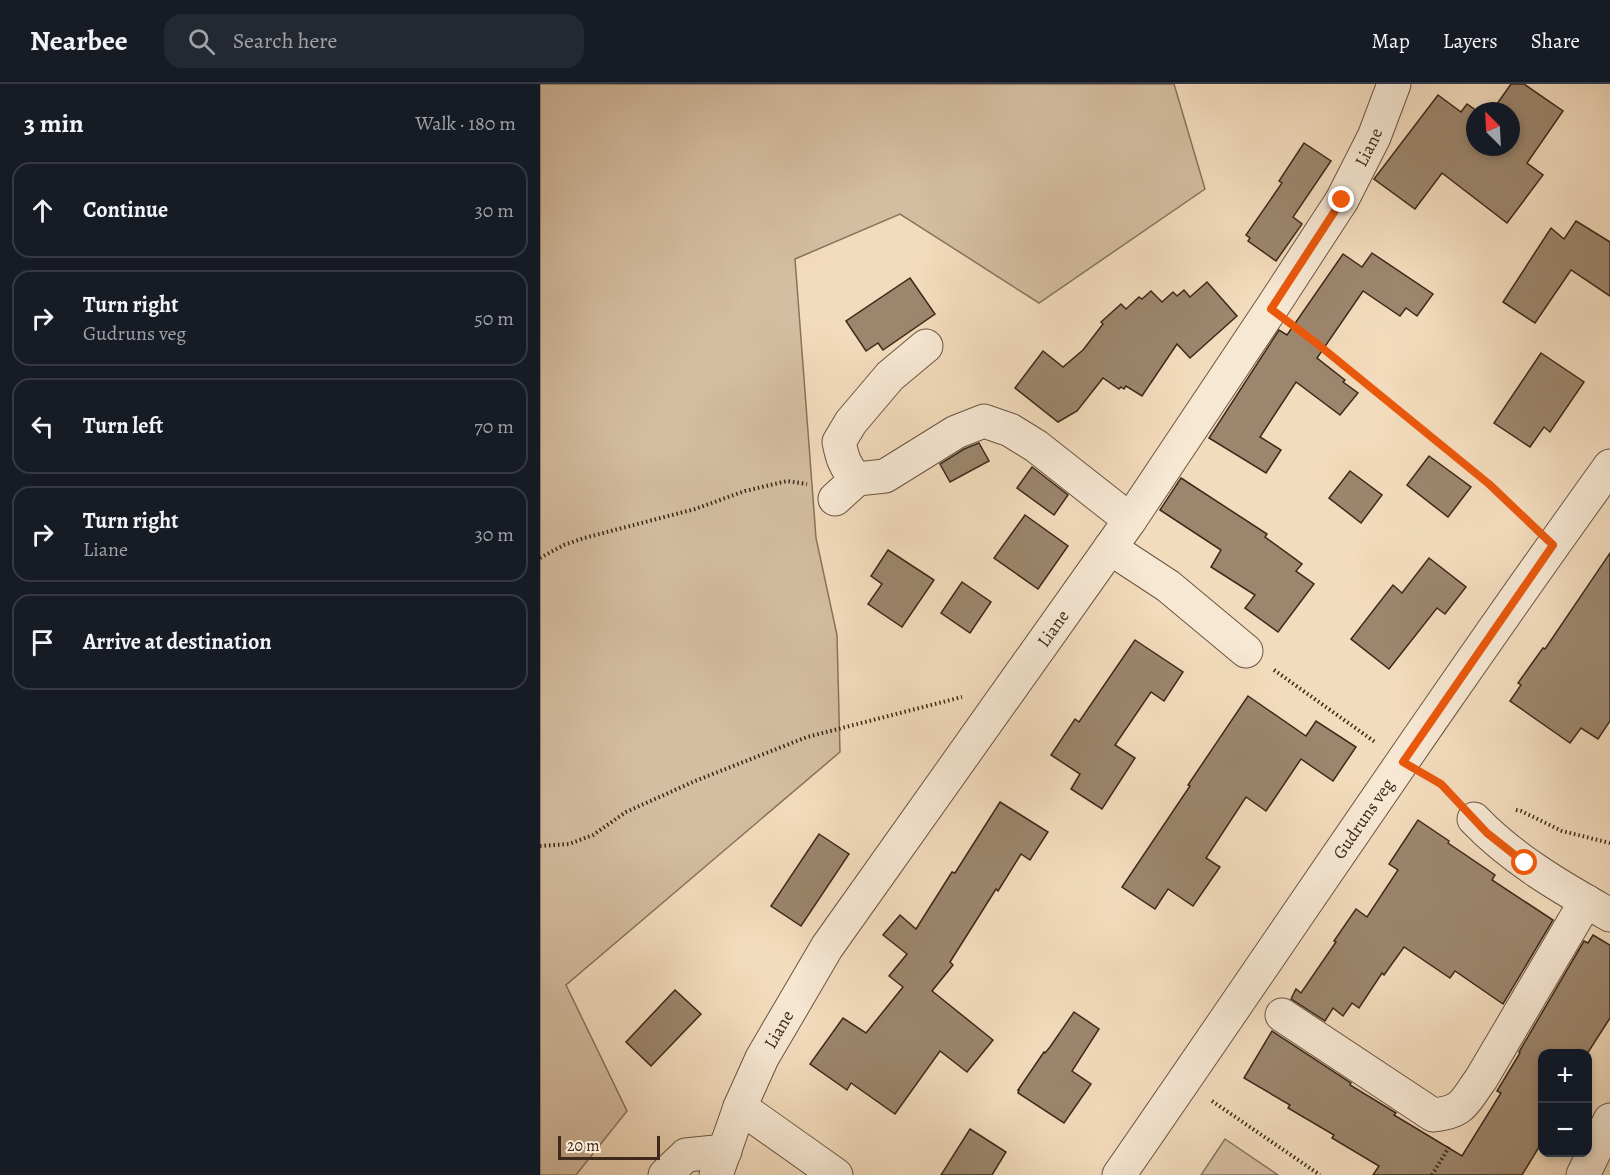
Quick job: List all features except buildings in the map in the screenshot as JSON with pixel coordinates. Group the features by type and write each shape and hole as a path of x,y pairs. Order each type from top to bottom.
{"street":[{"name":"Liane","path":"720,1163 740,1107 762,1058 827,947 1130,520 1271,309 1342,200 1374,137 1394,84"},
{"path":"926,346 890,376 851,422 839,442 842,458 848,471 845,490 885,476 956,432 984,422 1010,430 1036,446 1130,520"},
{"name":"Gudruns veg","path":"1119,1175 1553,545 1610,466"},
{"path":"1110,548 1168,586 1246,651"},
{"path":"1282,1015 1433,1115 1451,1113 1461,1107 1598,908 1525,863 1487,833 1474,819"},
{"path":"740,1107 836,1175"},
{"path":"1583,1175 1610,1120"},
{"path":"665,1175 686,1155 720,1163"}],"path":[{"path":"1271,309 1315,342 1489,484 1553,545"},
{"path":"540,558 564,545 584,538 694,509 745,491 788,481 845,490"},
{"path":"1246,651 1403,762 1441,784 1474,819 1507,809 1521,811 1562,831 1610,843"},
{"path":"540,846 569,844 593,835 626,812 695,781 807,737 1015,684"},
{"path":"1184,1082 1320,1175"}],"shaded area":[{"path":"540,84 1174,84 1205,189 1039,303 900,214 795,259 816,538 837,635 840,752 566,985 627,1111 576,1175 540,1175"},
{"path":"1225,1139 1278,1175 1201,1175"}],"route":[{"path":"1342,200 1271,309 1315,342 1489,484 1553,545 1403,762 1441,784 1487,833 1525,863"}]}
